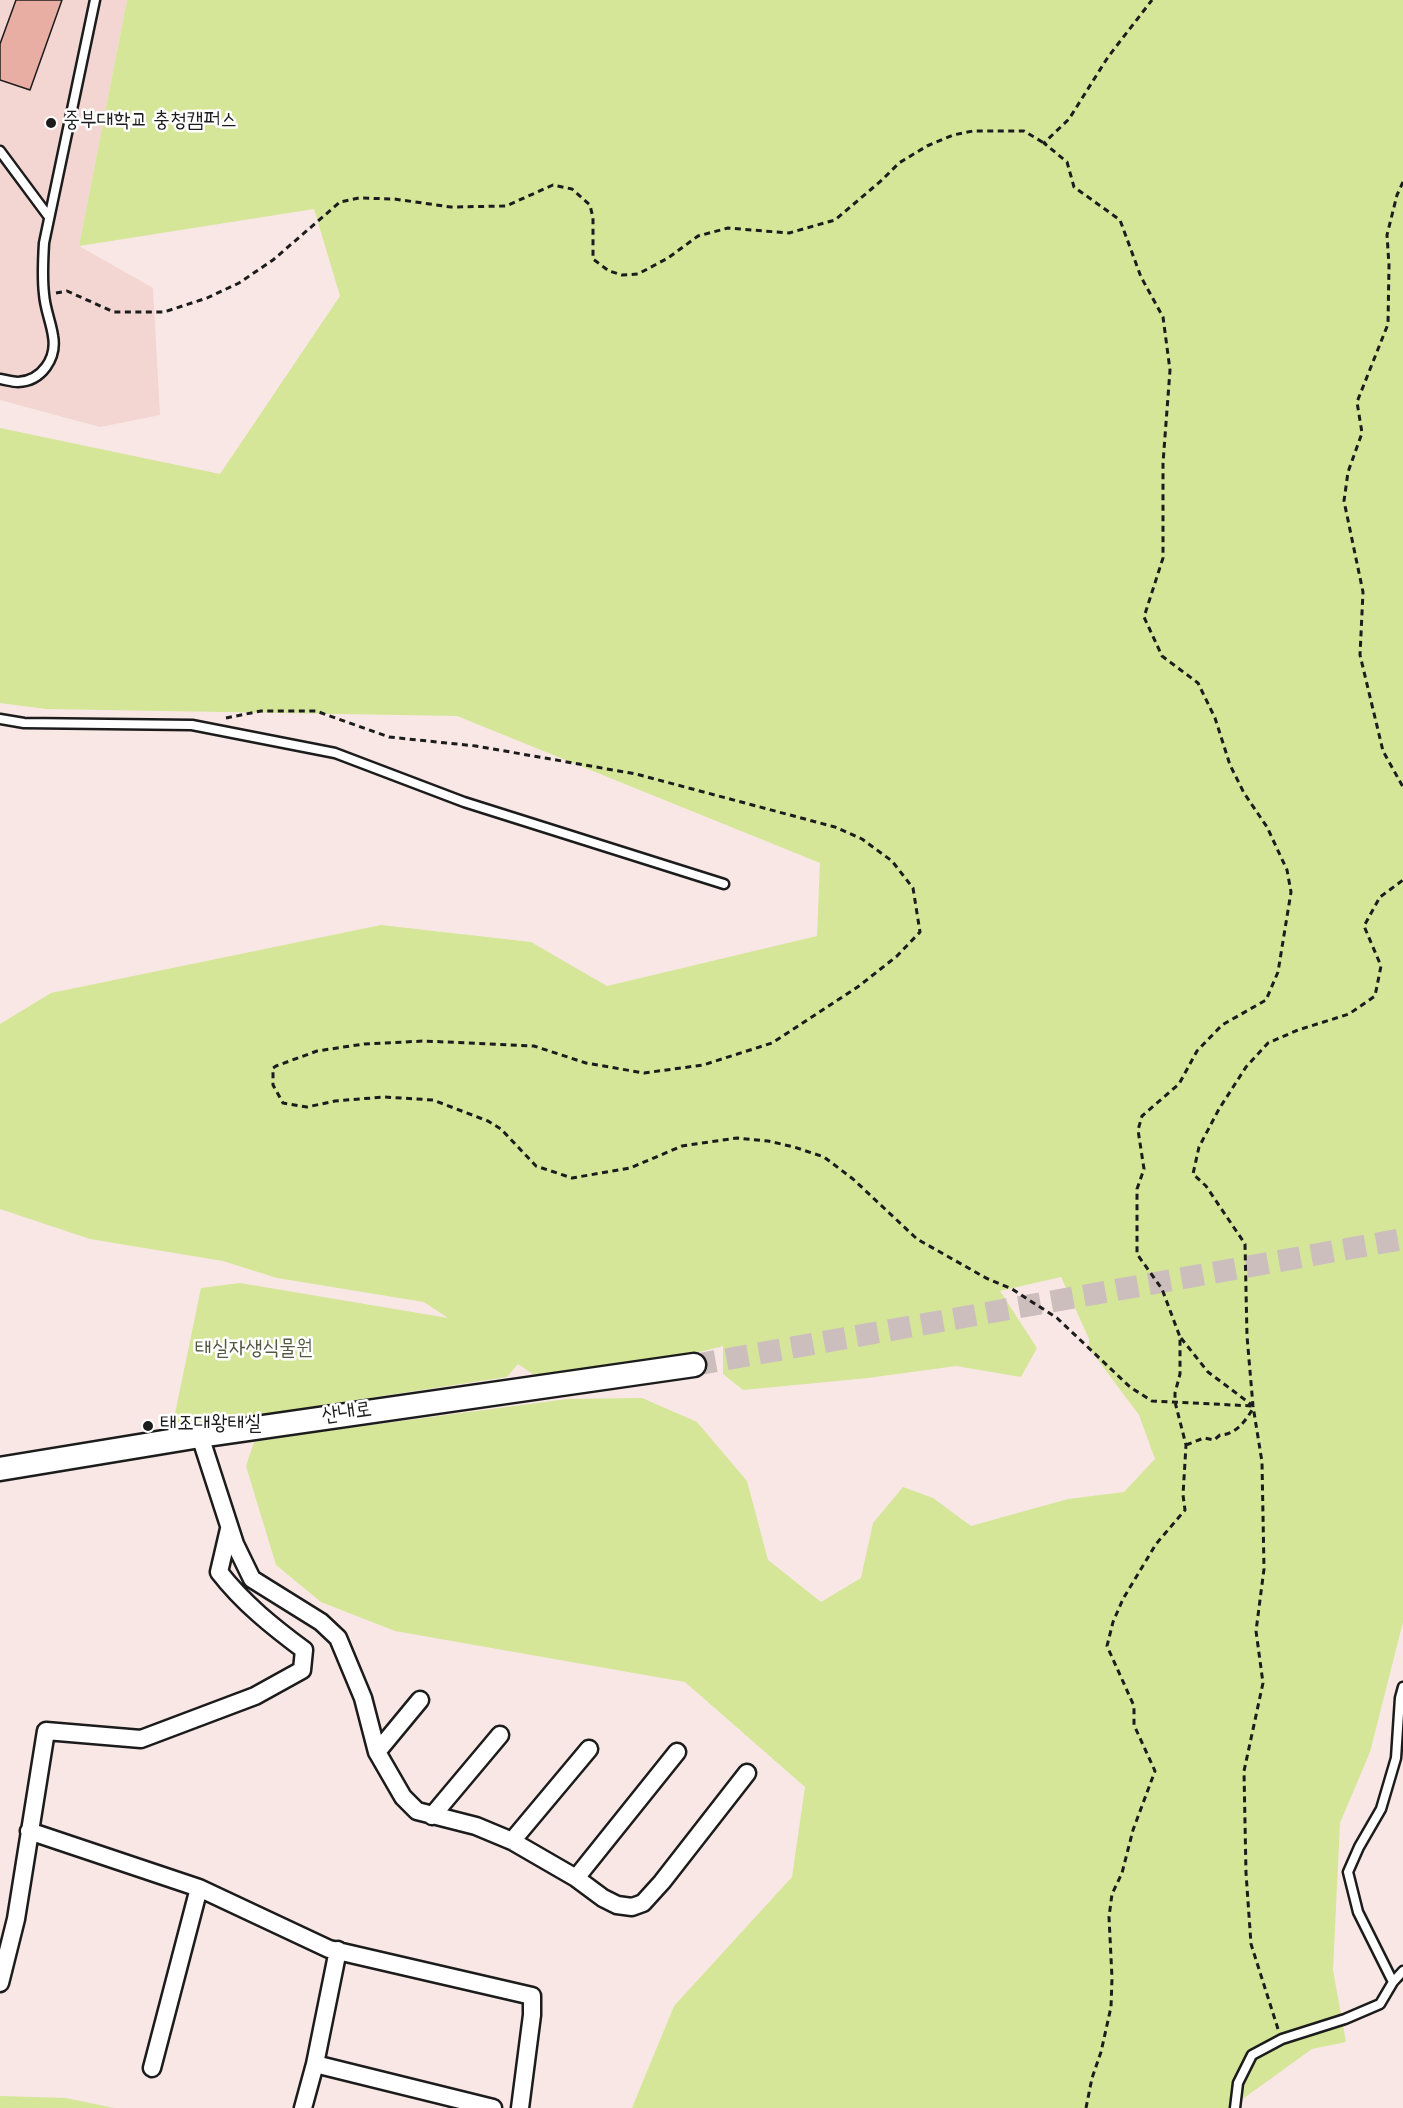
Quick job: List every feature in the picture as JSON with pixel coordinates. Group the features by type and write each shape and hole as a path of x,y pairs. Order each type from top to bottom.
{"street":[{"name":"산내로","path":"0,1469 200,1436 694,1365"},
{"path":"200,1436 229,1528 252,1579 321,1622 338,1638 363,1698 378,1752 403,1797 417,1811 476,1826 513,1841 617,1905 632,1907 643,1903 662,1882 747,1773"},
{"path":"0,1983 16,1919 46,1731 141,1739 255,1696 302,1670 304,1650 278,1631 233,1591 219,1572 229,1528"},
{"path":"378,1752 420,1701"},
{"path":"432,1816 500,1735"},
{"path":"513,1841 589,1749"},
{"path":"576,1878 677,1752"},
{"path":"29,1830 199,1888 329,1949 504,1988 533,1997 520,2108"},
{"path":"152,2068 199,1888"},
{"path":"303,2108 315,2064 338,1950"},
{"path":"315,2064 493,2108"}],"lane":[{"path":"0,379 17,382 31,379 46,368 53,356 54,337 44,296 42,265 49,217 95,0"},
{"path":"0,151 49,217"},
{"path":"0,719 24,723 192,725 335,753 464,802 724,884"},
{"path":"1393,1982 1358,1912 1348,1872 1384,1799 1396,1758 1400,1698 1403,1687"},
{"path":"1235,2108 1238,2083 1252,2055 1282,2039 1345,2019 1380,2004 1393,1982 1403,1971"}],"path":[{"path":"1044,143 1069,119 1108,57 1152,0"},
{"path":"44,296 68,291 114,312 164,312 207,298 239,284 288,248 340,202 359,198 394,199 451,207 506,206 553,186 572,189 590,205 593,218 593,259 609,271 622,275 638,274 668,258 698,236 718,230 728,228 789,233 835,220 899,163 927,146 953,135 973,131 1024,131 1044,143 1067,162 1074,187 1120,220 1141,277 1163,317 1170,370 1163,463 1163,558 1144,617 1162,656 1198,682 1215,718 1230,765 1244,793 1267,827 1287,870 1291,892 1278,972 1266,1000 1222,1025 1197,1050 1179,1084 1142,1116 1138,1130 1144,1170 1137,1189 1137,1254 1162,1289 1180,1337 1208,1372 1253,1406"},
{"path":"1403,182 1397,195 1387,235 1388,324 1357,402 1362,433 1348,472 1344,501 1363,592 1360,655 1383,751 1403,787"},
{"path":"226,718 261,711 316,711 389,737 476,746 636,774 835,827 862,839 892,861 913,888 920,932 897,956 859,986 772,1043 703,1065 644,1073 586,1063 534,1046 424,1041 364,1044 317,1050 273,1068 273,1085 283,1103 307,1107 334,1101 384,1097 433,1100 488,1121 501,1129 536,1166 572,1178 630,1168 682,1146 737,1138 768,1141 794,1147 824,1157 853,1179 917,1239 986,1278 1012,1289 1057,1318 1130,1387 1152,1401 1253,1406"},
{"path":"1282,2039 1251,1944 1246,1873 1244,1771 1263,1683 1256,1631 1264,1569 1262,1462 1253,1406 1247,1336 1245,1244 1206,1186 1193,1174 1199,1147 1246,1067 1268,1043 1298,1030 1349,1014 1375,996 1381,966 1364,926 1380,897 1403,880"},
{"path":"1086,2108 1111,2007 1109,1917 1112,1894 1122,1873 1133,1830 1155,1771 1134,1725 1134,1706 1107,1646 1113,1622 1123,1599 1156,1544 1185,1510 1183,1495 1186,1445 1175,1402 1180,1374 1180,1337"},
{"path":"1186,1445 1204,1438 1214,1440 1220,1435 1228,1435 1246,1420 1253,1406"}],"shaded area":[{"name":"중부대학교 충청캠퍼스","path":"0,0 127,0 79,246 153,288 160,415 100,427 0,400"}],"green space":[{"name":"태실자생식물원","path":"127,0 1403,0 1403,1622 1370,1752 1340,1823 1333,1970 1346,2042 1312,2049 1230,2108 632,2108 674,2006 792,1877 805,1787 685,1682 395,1631 321,1602 276,1565 246,1466 254,1442 567,1399 642,1398 697,1422 747,1481 768,1560 821,1602 861,1578 873,1523 903,1487 933,1498 971,1526 1068,1499 1124,1492 1155,1459 1139,1415 1089,1348 1089,1339 1061,1277 1000,1291 1037,1348 1021,1377 956,1366 868,1378 743,1390 723,1374 723,1346 680,1357 534,1375 518,1364 507,1377 172,1428 201,1288 240,1283 448,1318 424,1302 277,1278 223,1261 90,1239 0,1209 0,1024 51,993 381,925 531,942 607,986 817,936 820,863 457,716 46,709 0,703 0,428 220,474 340,296 314,209 79,246"},
{"path":"0,2096 66,2098 114,2108 0,2108"}],"building":[{"path":"16,0 62,0 30,90 0,80 0,44"}],"tunnel":[{"path":"694,1365 1403,1239"}],"place":[{"name":"중부대학교 충청캠퍼스","path":"51,123"},
{"name":"태조대왕태실","path":"148,1426"}]}
